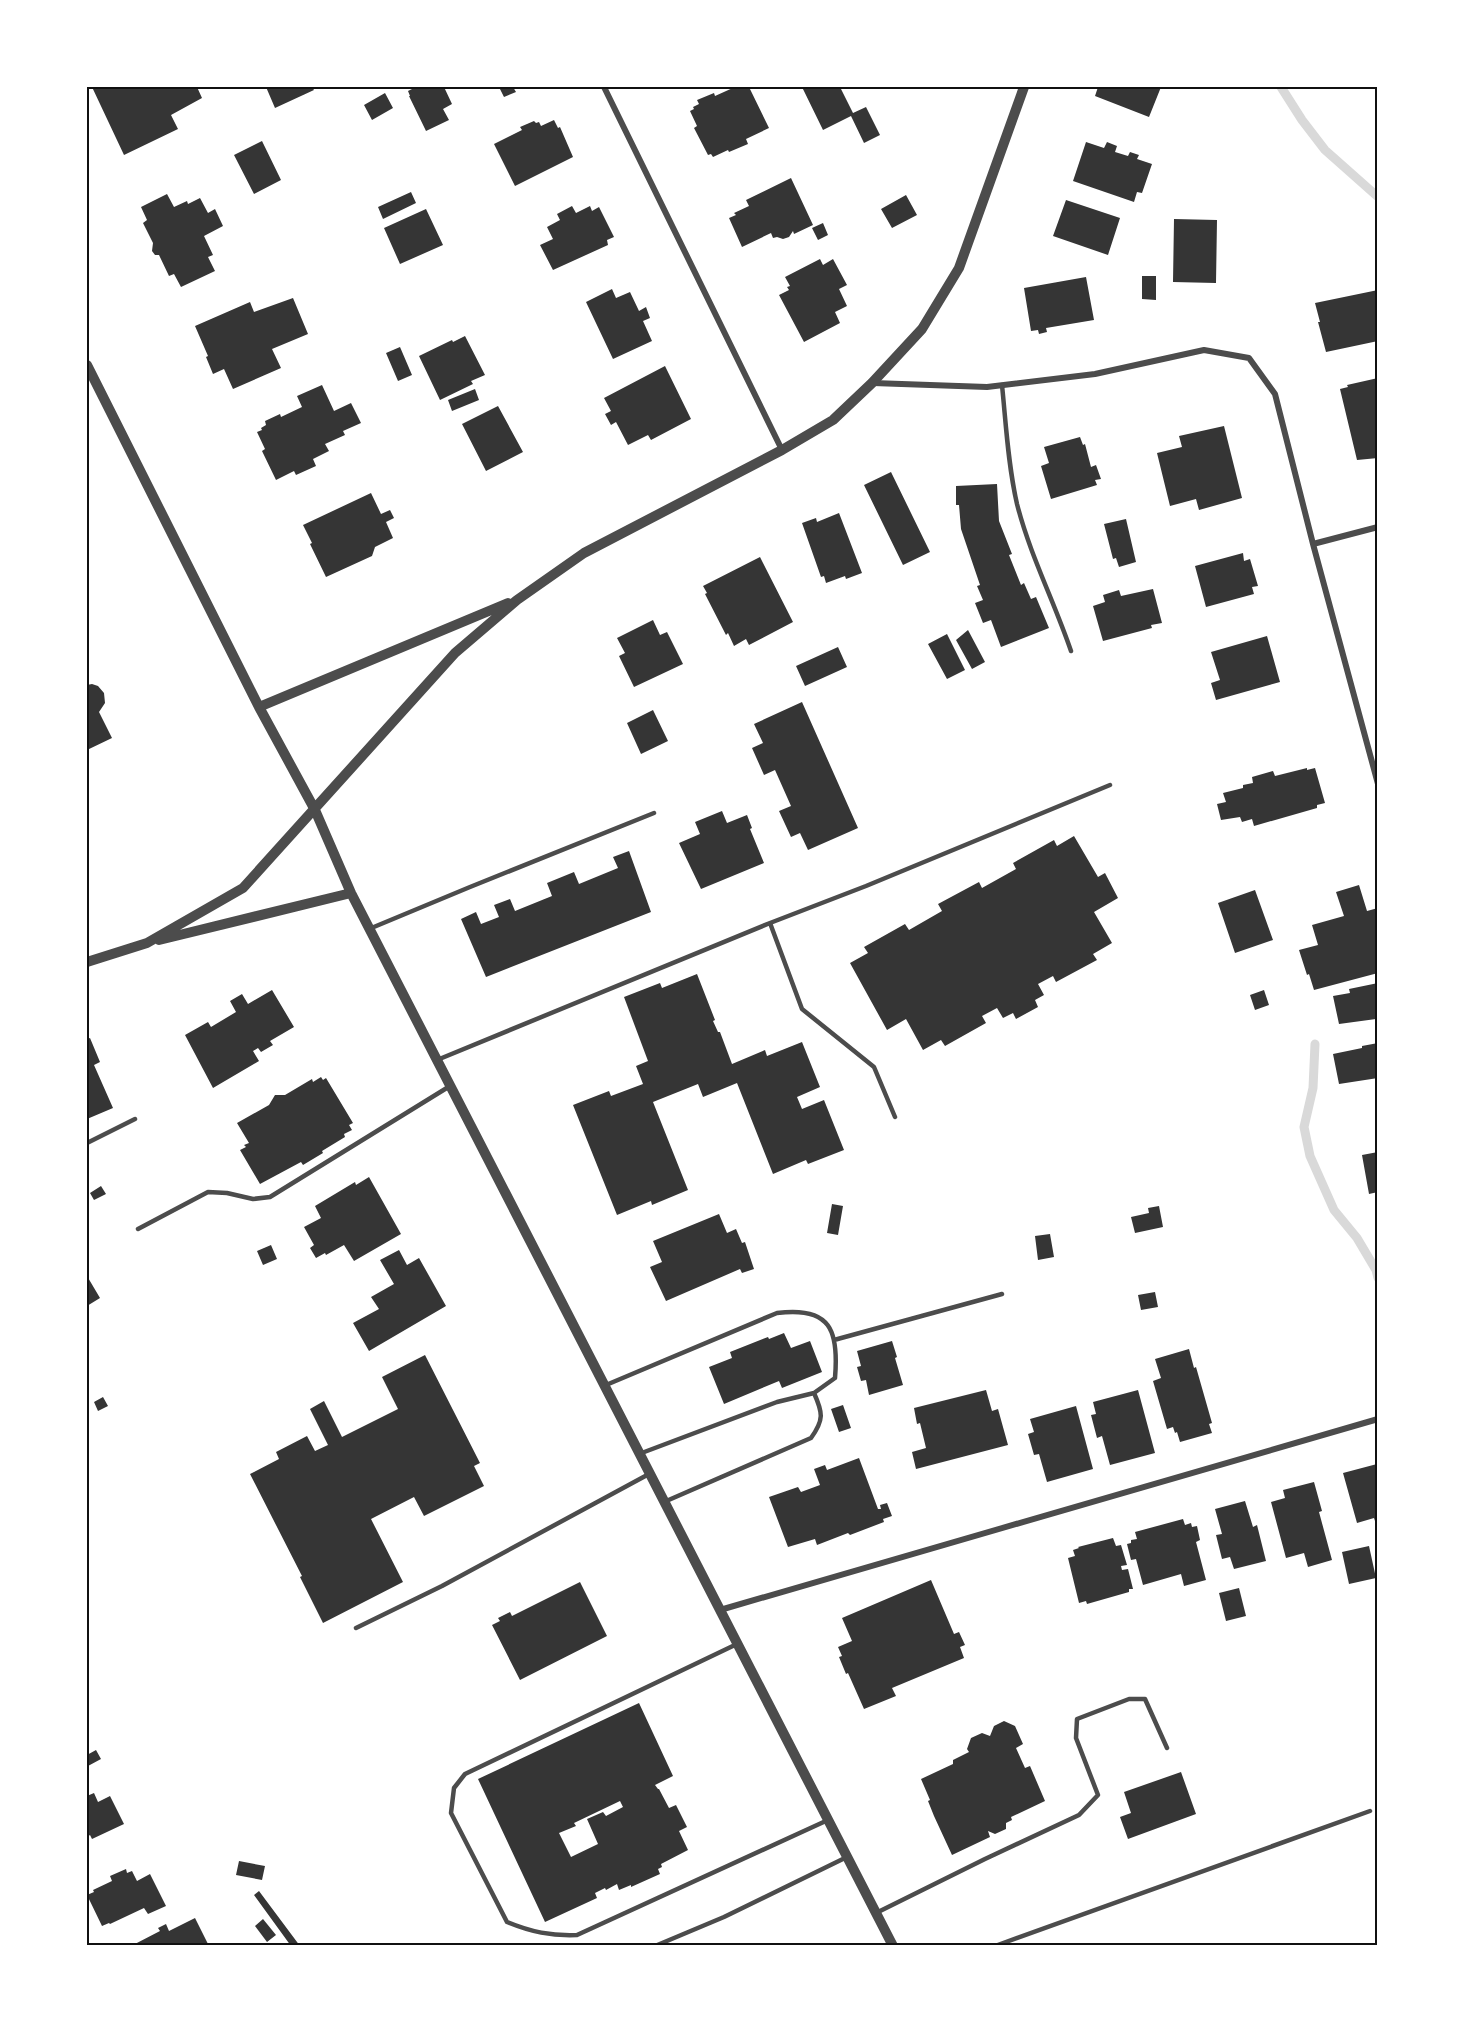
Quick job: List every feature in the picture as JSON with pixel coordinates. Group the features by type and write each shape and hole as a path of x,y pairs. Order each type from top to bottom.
{"street":[{"path":"604,87 782,450"},
{"path":"147,943 243,888 456,653 517,600 584,554 782,450 832,420 872,383 922,330 960,268 1024,87"},
{"path":"872,383 987,387 1095,374 1204,350 1249,358 1275,393 1378,784"},
{"path":"87,365 259,707 315,810 369,929 893,1946"},
{"path":"1313,544 1378,527"},
{"path":"259,707 517,600"},
{"path":"87,962 147,943 351,893"},
{"path":"720,1610 1378,1419"}],"lane":[{"path":"1002,385 1017,502 1032,553 1061,620 1071,651"},
{"path":"437,1060 1110,785"},
{"path":"369,929 654,813"},
{"path":"770,923 802,1009 874,1067 895,1117"},
{"path":"138,1229 208,1192 227,1193 253,1199 270,1197 450,1086"},
{"path":"87,1143 135,1119"},
{"path":"834,1340 1002,1294"},
{"path":"604,1385 777,1313 800,1310 824,1320 832,1330 837,1353 835,1378 814,1393 777,1402 639,1454"},
{"path":"664,1502 811,1438 819,1427 822,1410 814,1393"},
{"path":"356,1628 442,1586 649,1474"},
{"path":"737,1644 465,1774 454,1788 451,1813 507,1922 531,1932 556,1936 577,1935 828,1820"},
{"path":"876,1913 1079,1815 1098,1795 1076,1738 1077,1719 1129,1699 1145,1699 1167,1748"},
{"path":"995,1946 1370,1811"},
{"path":"655,1946 724,1917 847,1857"}],"building":[{"path":"92,87 197,87 202,98 171,115 178,129 124,155"},
{"path":"266,87 312,87 314,90 275,108"},
{"path":"416,87 444,87 452,104 443,109 449,120 426,131 409,96 408,91"},
{"path":"499,87 513,87 516,92 504,97"},
{"path":"735,87 749,87 769,128 746,139 748,144 713,157 711,154 708,155 694,128 697,126 690,111 699,104 697,100 714,93 715,96"},
{"path":"802,87 840,87 853,113 866,107 880,135 864,143 851,116 823,130"},
{"path":"1098,87 1161,87 1149,117 1095,96"},
{"path":"385,93 393,108 372,120 364,105"},
{"path":"554,120 558,128 560,127 573,157 515,186 494,144 522,130 520,127 534,121 539,122 541,126"},
{"path":"262,141 281,180 254,194 234,155"},
{"path":"1086,142 1104,148 1107,142 1117,146 1115,152 1128,156 1130,152 1139,155 1137,159 1152,164 1142,193 1137,192 1134,202 1073,181"},
{"path":"791,178 813,225 794,234 793,231 789,237 783,239 773,238 771,233 742,247 729,218 749,206 746,200"},
{"path":"411,192 416,203 383,219 378,207"},
{"path":"167,194 174,207 200,198 208,213 215,209 223,226 204,236 213,255 208,257 215,271 181,287 174,274 169,276 159,255 155,255 152,251 153,243 143,223 147,220 141,207"},
{"path":"906,195 917,215 892,228 881,209"},
{"path":"1066,200 1120,218 1108,255 1053,236"},
{"path":"572,206 576,213 590,206 592,211 599,207 614,237 607,240 608,245 553,270 540,245 553,239 547,227 560,220 557,214"},
{"path":"426,209 443,245 400,264 384,228"},
{"path":"1174,219 1217,220 1216,283 1173,282"},
{"path":"823,223 828,235 818,240 812,228"},
{"path":"820,259 823,265 833,259 847,285 839,289 847,306 835,312 840,323 804,342 779,295 789,290 787,287 790,286 785,277"},
{"path":"1142,276 1156,276 1156,300 1142,299"},
{"path":"1086,277 1094,320 1046,328 1047,332 1039,334 1038,330 1031,331 1024,288"},
{"path":"612,289 616,298 630,292 639,311 646,307 650,318 643,321 652,341 613,359 586,302"},
{"path":"1378,290 1378,341 1326,352 1315,303"},
{"path":"293,298 308,334 272,349 281,368 233,389 224,369 213,374 195,326 250,302 254,312"},
{"path":"465,336 485,375 471,381 473,384 440,400 419,356"},
{"path":"400,347 412,375 398,381 386,353"},
{"path":"665,366 691,419 651,440 648,435 628,445 616,422 611,425 605,414 611,411 604,398"},
{"path":"1378,378 1378,458 1357,460 1340,389 1348,387 1347,385"},
{"path":"322,385 334,411 351,403 361,423 343,431 345,435 325,444 329,451 313,459 316,466 296,475 294,471 276,480 262,451 265,449 257,432 266,425 265,421 280,414 281,417 302,407 297,396"},
{"path":"475,389 479,400 452,411 448,400"},
{"path":"498,406 523,452 486,471 462,424"},
{"path":"1224,426 1242,498 1199,510 1196,499 1170,506 1157,453 1182,447 1179,436"},
{"path":"1080,437 1083,445 1085,444 1091,467 1096,465 1101,479 1095,480 1097,485 1051,499 1041,466 1049,463 1044,447"},
{"path":"891,472 930,552 903,565 864,485"},
{"path":"997,484 999,521 1012,554 1009,555 1021,585 1024,583 1031,599 1036,597 1049,628 1001,647 991,620 983,623 975,603 983,600 961,529 959,505 956,505 956,486"},
{"path":"371,493 381,514 390,510 394,518 386,522 393,538 375,547 372,556 326,577 303,525"},
{"path":"839,513 862,573 826,583 824,576 821,577 802,523 816,518 817,522"},
{"path":"1126,519 1136,562 1119,567 1116,558 1113,559 1104,524"},
{"path":"1243,553 1244,561 1250,559 1258,586 1252,587 1254,594 1206,607 1195,566"},
{"path":"760,557 793,622 749,645 746,639 734,646 728,633 726,635 703,586"},
{"path":"1153,589 1162,623 1151,625 1152,628 1103,641 1093,606 1105,602 1103,595 1119,590 1121,596"},
{"path":"653,620 660,635 667,632 683,664 634,687 619,656 625,653 617,638"},
{"path":"968,630 985,662 972,669 956,640"},
{"path":"947,634 965,670 947,679 928,644"},
{"path":"1267,636 1280,682 1216,700 1211,683 1220,680 1211,652"},
{"path":"838,647 847,667 805,686 796,666"},
{"path":"87,685 98,686 104,693 105,703 99,712 112,738 87,750"},
{"path":"802,702 858,828 808,850 800,833 791,837 779,811 791,806 775,770 764,775 752,748 763,743 754,724"},
{"path":"653,710 668,741 641,754 627,723"},
{"path":"1307,768 1307,770 1315,768 1325,803 1317,805 1317,808 1254,826 1252,819 1242,822 1240,817 1221,820 1217,804 1226,802 1223,793 1253,783 1252,777 1273,771 1275,776"},
{"path":"722,811 727,823 747,815 752,828 750,829 764,863 701,889 679,843 700,834 695,822"},
{"path":"1074,836 1098,877 1105,873 1118,898 1094,912 1112,943 1093,954 1097,960 1056,982 1053,976 1038,984 1044,995 1035,1000 1038,1007 1016,1019 1013,1013 1003,1018 997,1008 982,1016 986,1023 945,1046 941,1040 923,1050 906,1019 887,1030 850,963 868,953 864,947 905,924 909,930 942,911 938,904 979,882 982,888 1016,869 1013,863 1054,840 1057,846"},
{"path":"629,851 651,912 486,977 461,919 476,912 481,924 499,917 494,905 510,899 515,911 552,896 547,883 574,872 579,884 618,868 613,857"},
{"path":"1359,885 1367,911 1378,908 1378,973 1314,990 1299,950 1318,945 1312,925 1344,916 1336,892"},
{"path":"1255,890 1273,940 1235,953 1218,903"},
{"path":"697,974 715,1020 713,1021 720,1032 732,1064 765,1050 767,1056 802,1042 820,1087 797,1097 802,1109 824,1100 844,1150 808,1164 806,1160 773,1174 737,1083 703,1097 698,1084 653,1102 688,1190 652,1205 651,1201 617,1215 573,1105 609,1091 611,1096 643,1084 636,1066 648,1061 624,997 660,983 662,988"},
{"path":"1378,983 1378,1024 1376,1019 1339,1024 1333,996 1350,993 1349,989"},
{"path":"272,990 294,1027 270,1041 273,1045 261,1052 258,1048 253,1051 259,1061 213,1088 185,1035 208,1022 211,1027 236,1012 230,1001 242,994 248,1004"},
{"path":"1264,990 1269,1005 1255,1010 1250,995"},
{"path":"90,1038 100,1062 94,1065 113,1108 87,1119 87,1039"},
{"path":"1378,1043 1378,1078 1339,1084 1333,1054"},
{"path":"321,1077 323,1080 326,1078 353,1123 349,1125 352,1130 322,1151 323,1153 303,1165 301,1162 260,1184 240,1150 249,1143 237,1123 269,1105 275,1095 285,1095 312,1079 313,1082"},
{"path":"1378,1152 1378,1192 1369,1194 1362,1155"},
{"path":"369,1177 401,1234 354,1261 344,1245 316,1258 310,1248 314,1245 304,1227 321,1218 315,1206 355,1182 356,1185"},
{"path":"101,1186 106,1194 94,1200 90,1193"},
{"path":"832,1204 843,1206 838,1235 827,1233"},
{"path":"1159,1206 1163,1227 1135,1233 1131,1217 1149,1213 1148,1208"},
{"path":"719,1214 727,1233 736,1229 742,1243 745,1242 754,1269 742,1273 740,1269 666,1301 650,1267 662,1262 653,1241"},
{"path":"1050,1234 1054,1257 1038,1260 1035,1236"},
{"path":"271,1245 277,1259 263,1265 257,1251"},
{"path":"399,1250 407,1265 419,1258 446,1306 369,1351 353,1323 379,1309 371,1297 394,1284 380,1260"},
{"path":"87,1276 100,1298 87,1306"},
{"path":"1155,1292 1158,1307 1141,1310 1138,1295"},
{"path":"784,1333 791,1348 810,1341 822,1372 782,1388 779,1381 724,1404 709,1367 732,1358 730,1352"},
{"path":"892,1341 903,1385 869,1395 866,1380 861,1381 857,1367 861,1366 857,1351"},
{"path":"1189,1349 1212,1423 1209,1424 1212,1433 1180,1442 1173,1427 1167,1429 1153,1381 1161,1378 1155,1359"},
{"path":"425,1355 480,1463 474,1466 484,1486 424,1516 414,1497 371,1519 403,1582 323,1623 300,1577 302,1576 250,1474 279,1459 276,1452 307,1436 315,1451 328,1445 310,1409 324,1401 342,1437 398,1409 382,1377"},
{"path":"986,1390 992,1411 998,1409 1008,1445 916,1469 912,1452 926,1448 914,1408"},
{"path":"1138,1390 1155,1453 1110,1465 1102,1436 1097,1438 1091,1415 1096,1414 1093,1402"},
{"path":"103,1397 108,1406 98,1411 94,1402"},
{"path":"843,1405 851,1428 839,1432 831,1409"},
{"path":"1076,1406 1093,1469 1047,1482 1039,1454 1034,1455 1028,1434 1034,1432 1030,1419"},
{"path":"859,1458 878,1509 881,1509 880,1505 887,1503 892,1516 883,1519 884,1522 817,1545 815,1539 788,1547 769,1497 798,1487 801,1492 820,1485 814,1469 825,1465 827,1470"},
{"path":"1377,1464 1378,1524 1374,1518 1357,1523 1343,1473"},
{"path":"1314,1482 1322,1511 1319,1512 1332,1560 1308,1567 1304,1553 1286,1558 1271,1502 1285,1498 1283,1490"},
{"path":"1245,1501 1253,1527 1257,1525 1266,1561 1234,1569 1230,1557 1222,1559 1216,1535 1222,1534 1215,1509"},
{"path":"1183,1519 1185,1525 1191,1523 1192,1527 1197,1526 1200,1540 1196,1542 1206,1580 1184,1586 1181,1574 1143,1585 1136,1559 1131,1560 1127,1544 1137,1539 1135,1532"},
{"path":"1113,1538 1116,1546 1121,1545 1127,1565 1121,1566 1122,1570 1128,1569 1133,1589 1087,1604 1086,1601 1079,1603 1068,1558 1075,1556 1073,1550 1078,1547"},
{"path":"1369,1546 1376,1578 1349,1584 1342,1552"},
{"path":"931,1580 954,1634 959,1632 965,1645 960,1647 964,1658 892,1688 896,1696 864,1709 839,1657 842,1656 838,1647 852,1641 842,1618"},
{"path":"580,1582 607,1636 520,1680 492,1625 500,1621 498,1618 510,1612 512,1616"},
{"path":"1239,1588 1246,1616 1226,1621 1219,1593"},
{"path":"639,1703 673,1776 655,1785 669,1808 676,1805 687,1827 679,1831 688,1850 661,1864 662,1867 658,1869 660,1874 631,1887 631,1885 619,1890 617,1884 606,1890 605,1888 595,1893 597,1898 545,1922 478,1779","holes":["620,1801 623,1807 606,1816 603,1812 587,1819 598,1844 571,1857 559,1833 576,1826 574,1823"]},
{"path":"1004,1721 1015,1726 1023,1744 1016,1748 1025,1768 1030,1766 1045,1801 1011,1817 1012,1820 1006,1823 1006,1829 995,1834 988,1831 990,1837 952,1855 934,1816 921,1779 953,1764 953,1760 969,1752 967,1749 971,1738 982,1733 990,1736 994,1726"},
{"path":"96,1750 101,1759 88,1766 87,1755"},
{"path":"1181,1772 1196,1814 1128,1839 1120,1817 1131,1813 1124,1792"},
{"path":"94,1793 98,1802 110,1796 124,1824 92,1839 90,1835 87,1837 87,1796"},
{"path":"239,1861 265,1866 262,1880 236,1875"},
{"path":"126,1869 127,1873 132,1871 137,1881 150,1874 166,1906 148,1914 144,1908 102,1926 87,1895 112,1881 110,1876"},
{"path":"259,1891 300,1946 291,1946 254,1895"},
{"path":"195,1918 209,1946 133,1945 160,1931 158,1928 166,1924 169,1931"},
{"path":"263,1919 276,1935 267,1942 255,1926"}],"waterway":[{"path":"1281,87 1325,150 1378,197"},
{"path":"1315,1044 1313,1088 1304,1127 1310,1156 1334,1210 1357,1238 1376,1270 1378,1278"}]}
